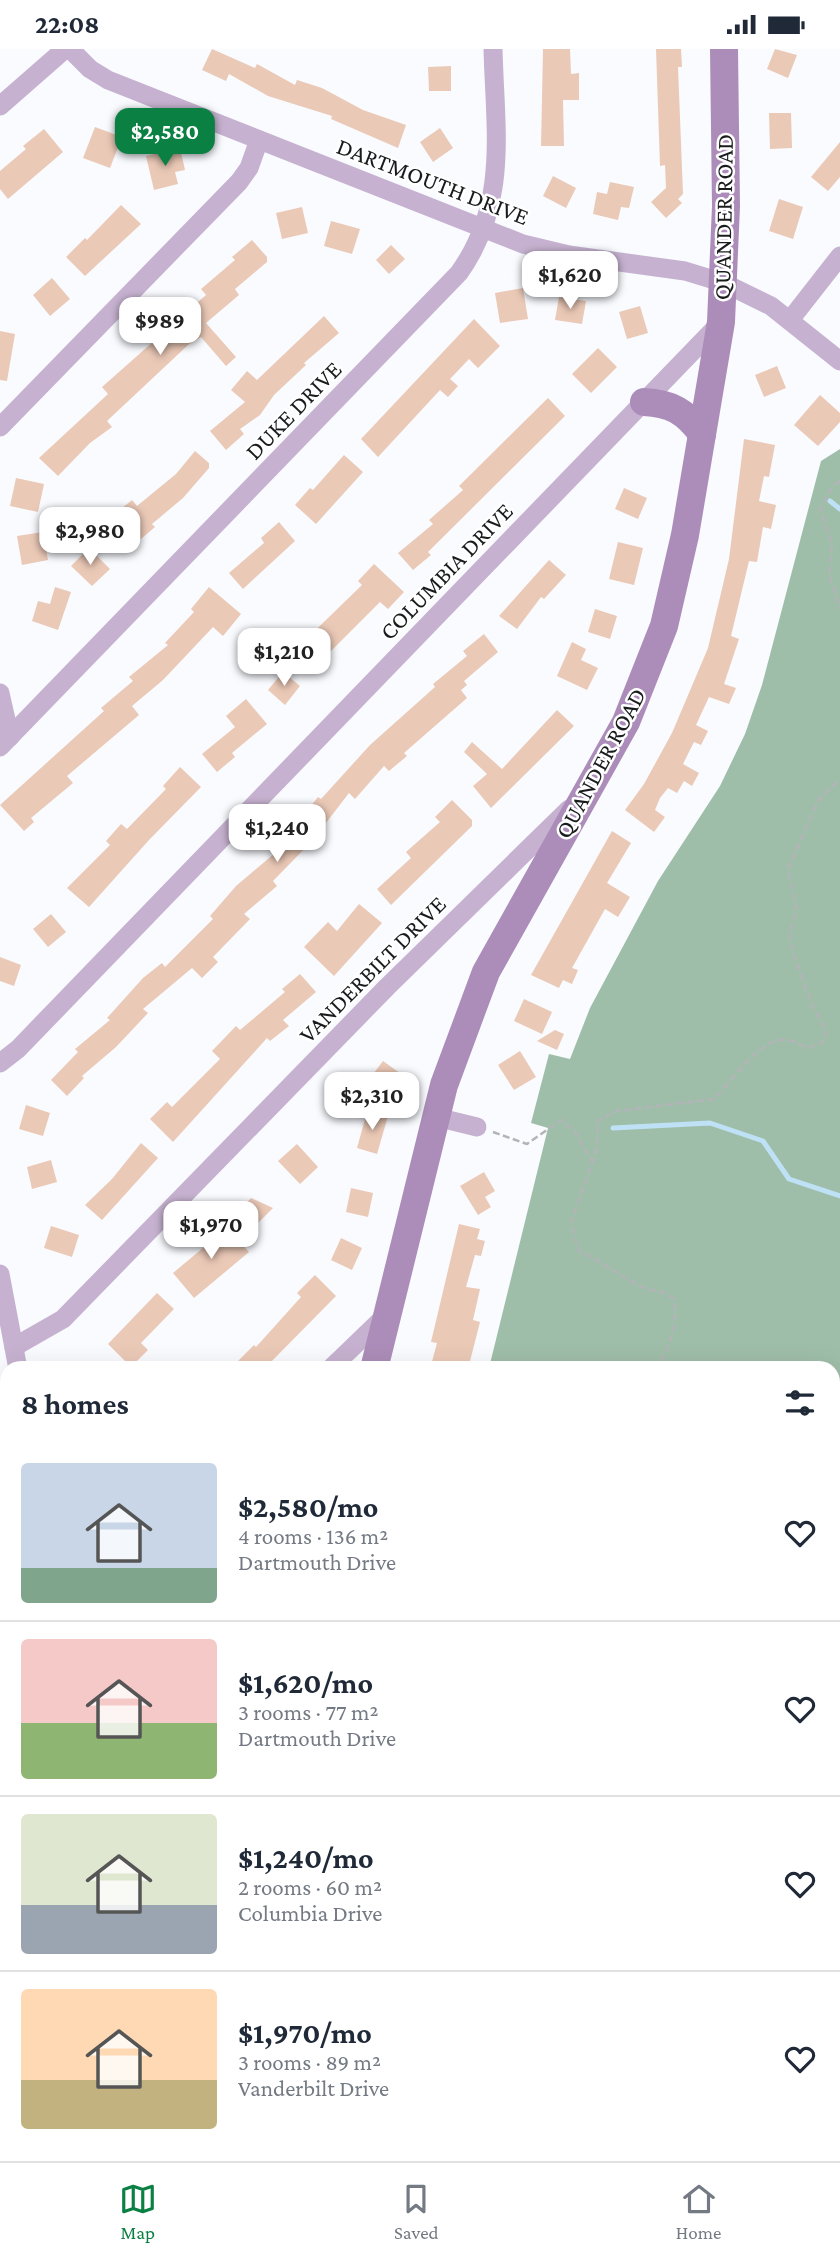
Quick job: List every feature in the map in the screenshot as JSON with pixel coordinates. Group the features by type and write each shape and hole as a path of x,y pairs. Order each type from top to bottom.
{"street":[{"path":"0,106 68,49"},
{"name":"DARTMOUTH DRIVE","path":"68,49 90,69 108,80 523,244 569,255 685,271 724,283 771,306 840,361"},
{"name":"DUKE DRIVE","path":"5,742 459,273 484,229 494,199 496,170 493,49"},
{"name":"QUANDER ROAD","path":"376,1361 436,1117 464,1024 486,972 582,796 626,722 664,626 685,535 721,322 724,283 724,49"},
{"path":"0,427 239,181 249,168 259,140"},
{"path":"790,320 840,256"},
{"name":"COLUMBIA DRIVE","path":"0,1063 18,1049 721,322"},
{"path":"644,402 672,406 685,414 702,434"},
{"path":"0,693 5,742"},
{"name":"VANDERBILT DRIVE","path":"14,1347 63,1319 387,986 582,796"},
{"path":"436,1117 477,1127"},
{"path":"0,1274 17,1361"},
{"path":"338,1361 386,1316"}],"path":[{"path":"840,481 832,487 820,509 832,544 829,575 840,608"},
{"path":"661,1361 668,1352 676,1315 674,1299 662,1290 641,1287 609,1265 579,1251 571,1223 597,1149 598,1120 608,1113 714,1099 733,1075 769,1045 784,1039 808,1048 822,1042 827,1031 813,1007 793,953 789,932 797,910 788,869 819,799 840,779"},
{"path":"477,1127 527,1144 561,1120 575,1132 581,1148 592,1163"}],"green space":[{"path":"840,449 840,1361 491,1361 548,1128 531,1123 549,1054 570,1059 590,1008 658,881 720,786 745,734 762,685 821,461"}],"building":[{"path":"212,49 255,68 257,64 295,85 297,80 322,88 363,110 406,125 398,148 331,119 332,116 268,96 229,74 226,81 202,70"},
{"path":"543,49 570,49 571,74 579,73 579,100 563,100 564,146 541,146"},
{"path":"656,49 681,49 682,67 678,67 683,194 678,199 682,203 666,218 651,202 666,188 665,165 660,166"},
{"path":"775,49 797,55 788,78 767,69"},
{"path":"451,66 451,91 429,91 428,67"},
{"path":"769,113 791,113 792,148 770,149"},
{"path":"95,127 122,137 110,168 83,158"},
{"path":"440,128 453,148 433,162 420,142"},
{"path":"44,129 63,152 8,199 0,189 0,171 26,149 23,146"},
{"path":"840,142 840,177 828,191 811,177"},
{"path":"180,148 185,170 175,172 178,184 154,190 146,156"},
{"path":"553,176 576,188 566,208 543,196"},
{"path":"610,182 634,187 629,208 621,207 618,220 593,214 597,192 607,194"},
{"path":"779,199 803,207 793,239 769,231"},
{"path":"121,205 141,224 85,276 66,257"},
{"path":"302,207 308,233 282,239 276,213"},
{"path":"331,221 360,229 352,254 324,246"},
{"path":"252,240 267,257 267,262 235,289 239,295 206,323 236,357 226,366 201,337 188,345 107,421 112,427 90,443 58,476 39,458 108,394 102,387 206,295 201,289 235,260 232,257"},
{"path":"391,245 405,259 389,274 376,260"},
{"path":"52,278 70,299 50,316 33,295"},
{"path":"523,288 528,319 500,323 495,293"},
{"path":"559,297 586,301 582,324 555,320"},
{"path":"640,306 648,333 627,339 619,312"},
{"path":"324,316 339,333 304,363 306,365 274,395 260,415 240,429 244,434 226,450 210,431 245,402 231,390 247,371 257,380"},
{"path":"474,319 500,346 478,368 469,359 450,379 458,386 448,397 440,390 378,457 361,439"},
{"path":"0,331 15,334 7,381 0,380"},
{"path":"598,348 617,367 591,393 572,374"},
{"path":"777,366 786,388 764,397 755,375"},
{"path":"820,395 840,413 840,422 818,446 794,425"},
{"path":"548,398 565,416 428,552 431,555 413,570 398,553 433,524 429,520 463,490 459,486"},
{"path":"744,439 775,445 769,477 764,476 759,501 776,505 771,529 763,527 757,562 749,561 731,636 739,639 724,684 736,688 729,704 709,697 696,725 708,731 701,745 694,742 683,764 699,773 692,786 684,781 677,793 668,788 660,798 655,810 665,817 654,832 625,810 644,784 672,733 708,648 729,559"},
{"path":"195,451 209,463 209,468 183,498 152,524 155,527 129,549 115,532 125,524 116,513 132,500 137,506 176,474"},
{"path":"344,455 363,472 316,524 295,505 310,488 313,490"},
{"path":"16,478 44,484 38,512 10,506"},
{"path":"624,488 647,498 638,519 615,509"},
{"path":"279,522 295,541 243,589 229,573 264,543 261,538"},
{"path":"43,532 48,560 22,565 17,536"},
{"path":"618,542 643,548 634,585 609,579"},
{"path":"89,548 110,569 92,586 71,566"},
{"path":"549,560 566,575 544,599 541,597 517,629 499,616"},
{"path":"374,564 404,592 388,609 380,602 312,670 295,650 362,585 358,581"},
{"path":"55,587 71,592 58,630 32,621 38,601 50,604"},
{"path":"209,587 241,614 223,636 213,627 163,680 132,706 139,715 67,776 73,783 31,818 34,822 24,831 0,805 104,711 101,708 133,681 129,677 168,645 165,643 194,612 191,609"},
{"path":"595,609 617,616 610,639 588,632"},
{"path":"484,634 498,652 464,681 467,685 461,690 467,698 404,753 407,756 389,771 384,766 355,799 349,793 312,841 273,881 277,886 244,914 250,919 213,957 218,962 202,978 192,968 143,1009 148,1013 116,1047 82,1076 84,1078 67,1096 51,1080 78,1052 75,1049 110,1020 107,1018 143,978 162,963 165,967 213,919 210,916 236,886 275,853 271,849 290,832 318,797 321,799 370,745 435,687 433,684 467,656 463,651"},
{"path":"572,642 586,649 581,660 598,668 587,690 557,676"},
{"path":"283,672 300,686 285,705 268,690"},
{"path":"246,699 267,724 232,753 235,757 217,772 202,754 235,727 226,716"},
{"path":"557,710 574,726 491,808 473,786 487,774 464,752 472,742 502,769"},
{"path":"180,767 201,787 89,907 67,888 110,845 106,841 121,824 127,829 166,789 163,786"},
{"path":"452,800 472,820 472,826 391,905 377,889 411,858 406,852 440,822 435,817"},
{"path":"612,831 631,843 607,883 630,897 618,917 605,909 572,968 578,970 572,984 563,980 559,988 531,975"},
{"path":"359,904 382,923 334,976 304,947 328,922 337,931"},
{"path":"51,914 66,932 48,947 33,929"},
{"path":"0,957 21,965 14,986 0,981"},
{"path":"300,974 316,992 283,1020 289,1026 270,1041 267,1038 173,1142 150,1119 167,1102 172,1107 220,1059 212,1051 236,1026 240,1030 285,992 282,989"},
{"path":"524,999 552,1012 542,1034 514,1021"},
{"path":"555,1030 564,1034 557,1050 537,1041"},
{"path":"520,1051 536,1077 514,1090 498,1065"},
{"path":"383,1061 404,1076 387,1097 367,1082"},
{"path":"26,1105 50,1113 43,1136 19,1129"},
{"path":"367,1112 388,1116 377,1154 357,1148"},
{"path":"141,1143 158,1158 102,1220 85,1205 112,1179"},
{"path":"297,1144 318,1167 300,1184 278,1161"},
{"path":"51,1160 57,1182 32,1189 27,1167"},
{"path":"484,1172 495,1191 485,1197 491,1207 478,1215 460,1186"},
{"path":"351,1188 373,1193 368,1217 346,1212"},
{"path":"251,1198 273,1208 258,1223 242,1207"},
{"path":"459,1224 480,1229 477,1239 485,1241 481,1256 475,1255 466,1287 480,1289 473,1320 480,1322 470,1361 432,1361 437,1343 431,1342"},
{"path":"51,1226 79,1235 72,1257 44,1248"},
{"path":"221,1226 226,1226 249,1252 194,1298 173,1273 209,1243 206,1240"},
{"path":"341,1238 362,1248 352,1270 331,1260"},
{"path":"315,1275 336,1296 272,1361 238,1361 254,1345 256,1347 301,1297 297,1293"},
{"path":"157,1293 174,1309 141,1343 148,1350 137,1361 125,1361 108,1344"}],"waterway":[{"path":"830,501 840,509"},
{"path":"613,1128 710,1123 763,1141 789,1179 840,1196"}]}
